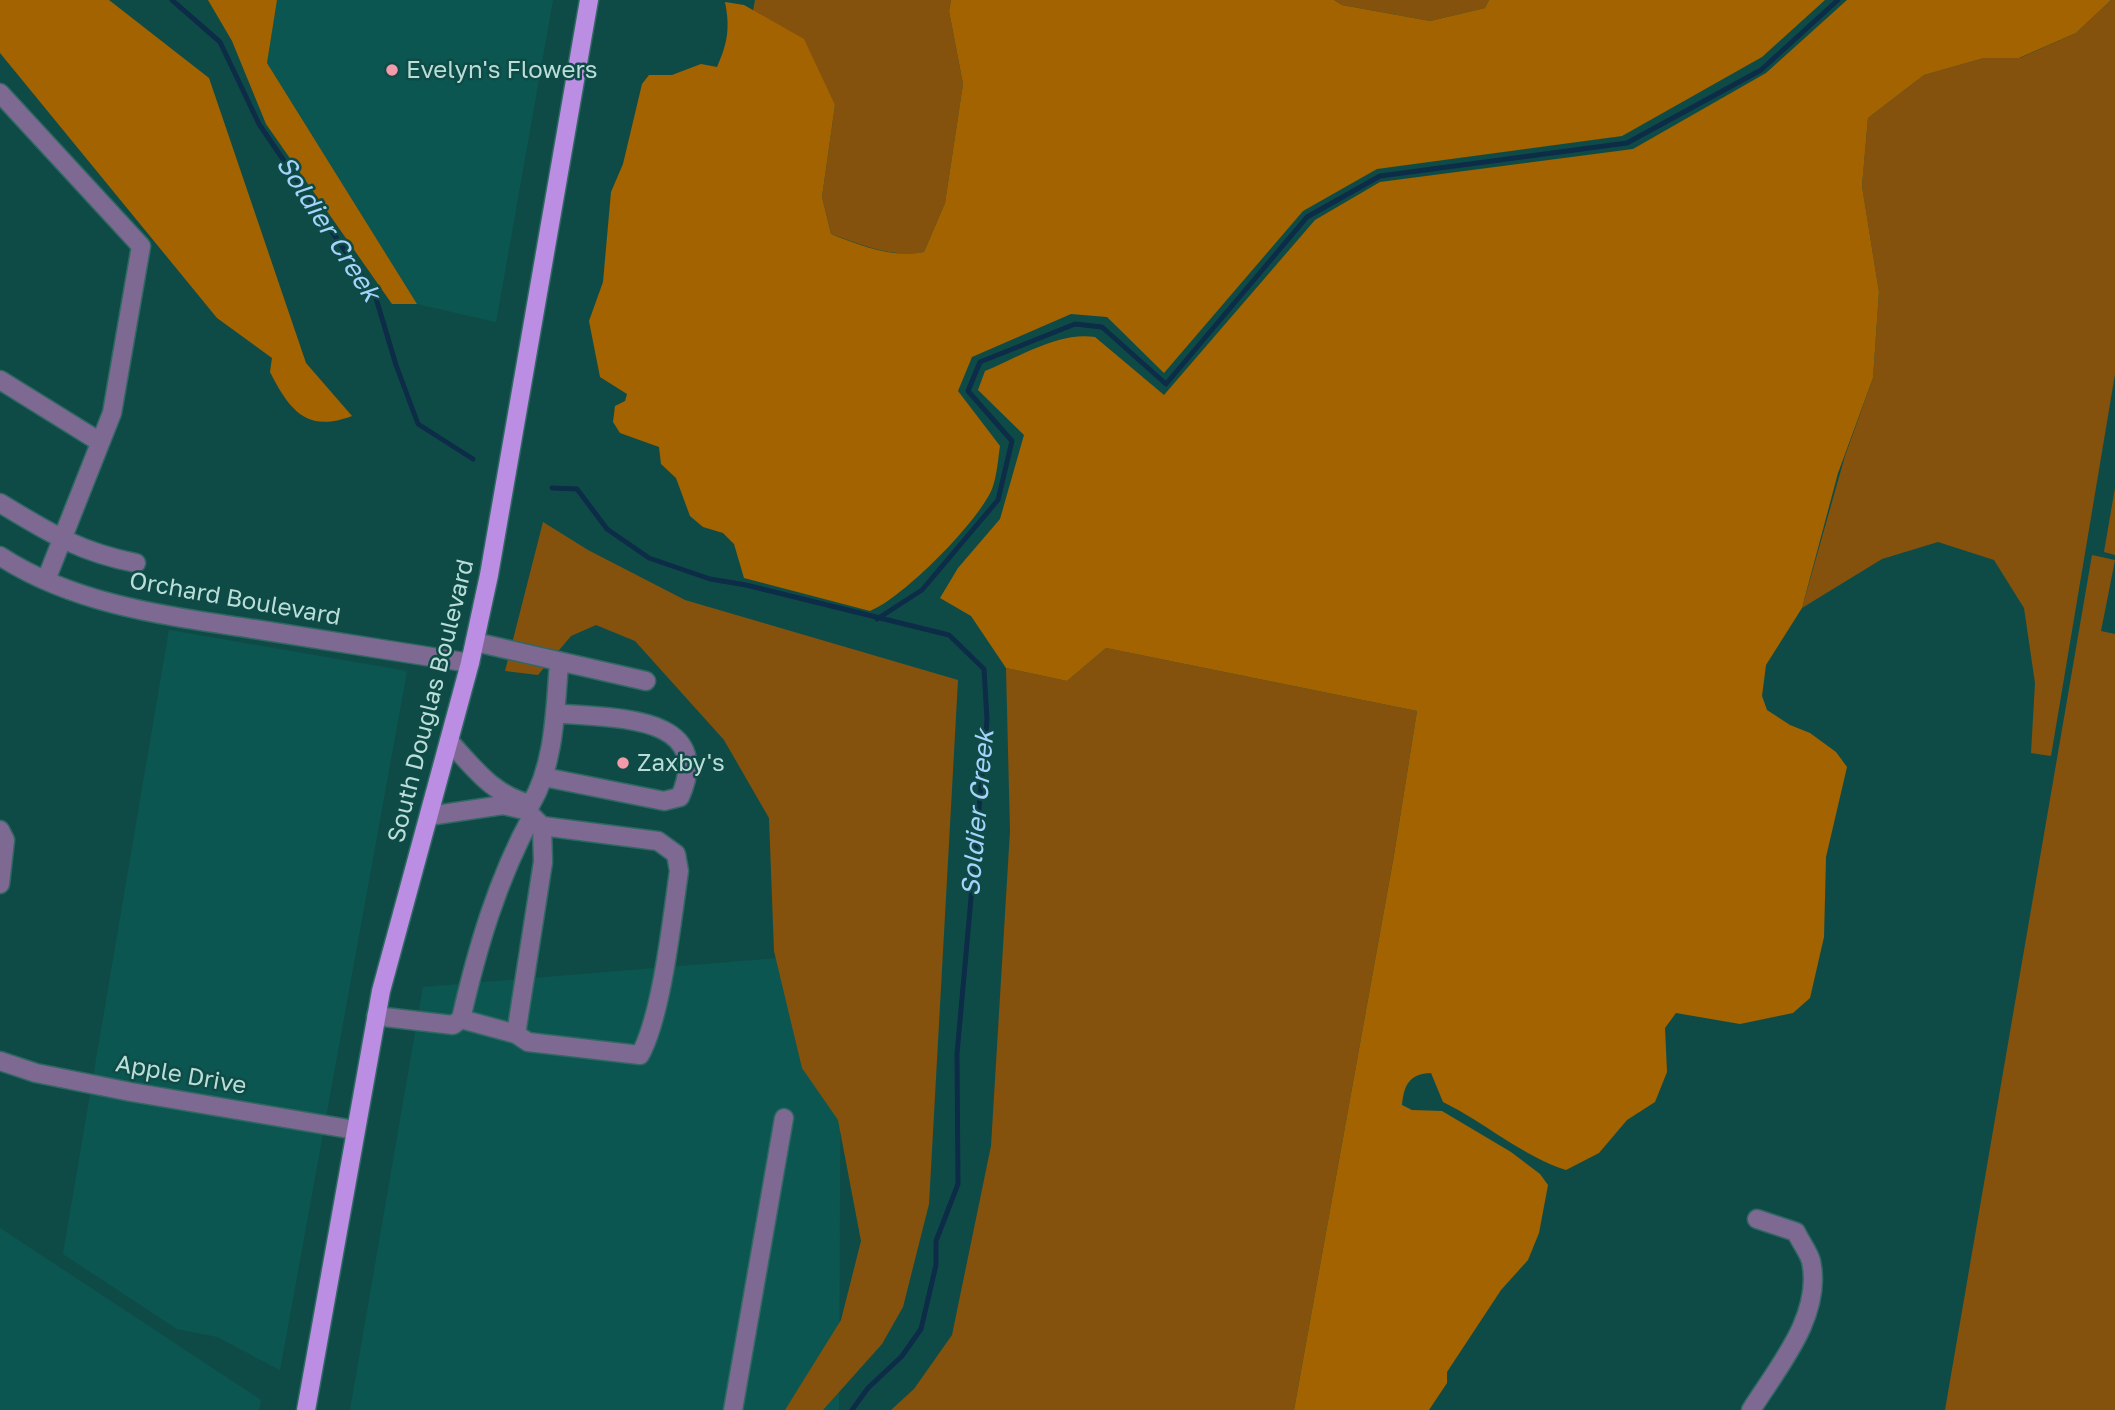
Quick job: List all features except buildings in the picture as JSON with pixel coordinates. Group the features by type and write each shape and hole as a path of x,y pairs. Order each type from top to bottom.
{"main road":[{"name":"South Douglas Boulevard","path":"306,1410 376,1016 394,935 475,642 589,0"}],"street":[{"path":"0,93 141,246 112,412 46,580"},
{"path":"0,380 100,442"},
{"path":"0,503 61,540 96,555 136,564"},
{"name":"Orchard Boulevard","path":"0,556 22,570 80,594 149,613 470,663"},
{"path":"475,642 559,664 646,681"},
{"path":"429,816 443,816 509,803 531,804 544,777 555,713 559,664"},
{"path":"544,777 664,801 680,797 687,777 687,751 667,729 555,713"},
{"path":"449,741 509,803 537,821 658,841 676,853 679,871 649,1039 640,1055 528,1042 516,1034 461,1019"},
{"path":"376,1016 453,1026 461,1019 486,924 512,852 537,821"},
{"path":"516,1034 543,862 537,821"},
{"path":"0,830 5,840 0,884"},
{"name":"Apple Drive","path":"0,1061 36,1073 131,1092 355,1130"},
{"path":"733,1410 785,1118"},
{"path":"1751,1410 1804,1326 1813,1284 1810,1259 1796,1232 1757,1219"}],"shaded area":[{"path":"0,0 109,0 209,78 306,363 352,416 323,422 312,420 293,408 270,372 272,358 217,318 0,53"},
{"path":"208,0 277,0 267,63 417,304 392,304 266,124 232,41"},
{"path":"277,0 553,0 496,322 417,304 267,63"},
{"path":"755,0 951,0 949,11 963,84 945,203 924,252 889,252 831,234 822,197 835,105 753,11"},
{"path":"951,0 1334,0 1342,5 1430,21 1485,8 1489,0 1825,0 1762,57 1622,136 1377,169 1303,211 1164,373 1107,317 1071,314 972,357 958,391 1000,446 992,489 972,520 938,558 901,591 870,611 744,578 734,544 723,533 703,527 690,516 676,478 661,464 659,447 620,433 613,422 615,406 625,401 627,394 600,377 589,321 603,282 611,192 623,164 642,84 649,75 672,75 701,64 717,67 727,35 725,2 744,5 804,39 835,105 822,197 831,234 865,247 888,252 924,252 945,203 963,84 949,11"},
{"path":"1334,0 1489,0 1485,8 1430,21 1342,5"},
{"path":"1847,0 2111,0 2076,33 2019,58 1984,58 1924,75 1868,118 1862,186 1879,292 1873,378 1838,473 1802,608 1766,665 1762,696 1767,710 1790,725 1810,733 1836,752 1847,767 1826,857 1824,937 1810,998 1793,1013 1740,1024 1676,1013 1665,1028 1667,1072 1655,1102 1627,1120 1599,1153 1566,1170 1519,1148 1443,1102 1431,1073 1413,1078 1406,1086 1402,1105 1412,1110 1442,1111 1511,1152 1540,1174 1548,1185 1539,1233 1528,1260 1501,1290 1447,1372 1447,1383 1429,1410 1294,1410 1394,855 1417,711 1106,648 1067,681 1006,668 971,616 940,598 958,568 1000,519 1024,435 978,390 985,371 1053,342 1081,336 1095,337 1164,395 1315,220 1380,182 1633,149 1766,73"},
{"path":"2111,0 2115,0 2115,374 2051,756 2031,753 2035,683 2024,608 1994,560 1938,542 1882,559 1802,608 1845,456 1873,378 1879,292 1862,186 1868,118 1924,75 1984,58 2020,58 2076,33"},
{"path":"2115,488 2115,555 2104,552"},
{"path":"543,522 588,550 685,600 958,680 929,1204 903,1307 882,1344 823,1410 785,1410 841,1320 861,1241 838,1120 802,1068 774,951 769,818 724,740 635,641 596,625 571,636 538,675 505,671"},
{"path":"2092,555 2115,560 2101,631 2115,634 2115,1410 1945,1410"},
{"path":"169,630 407,671 280,1370 217,1337 177,1329 63,1254"},
{"path":"1106,648 1417,711 1394,855 1294,1410 891,1410 914,1389 952,1335 991,1146 1010,831 1006,668 1067,681"},
{"path":"841,953 839,1410 350,1410 423,987"},
{"path":"0,1228 261,1400 259,1410 0,1410"}],"waterway":[{"name":"Soldier Creek","path":"172,0 220,42 259,124 375,295 396,365 418,424 473,459"},
{"path":"877,619 922,590 998,500 1012,441 968,391 980,362 1075,324 1102,327 1166,384 1307,217 1380,176 1627,143 1761,70 1838,0"},
{"name":"Soldier Creek","path":"552,488 577,489 607,529 649,558 710,579 746,585 949,635 984,669 987,720 957,1054 958,1184 936,1241 936,1265 921,1329 902,1356 868,1388 852,1410"}],"place":[{"name":"Evelyn's Flowers","path":"392,70"},
{"name":"Zaxby's","path":"623,763"}]}
